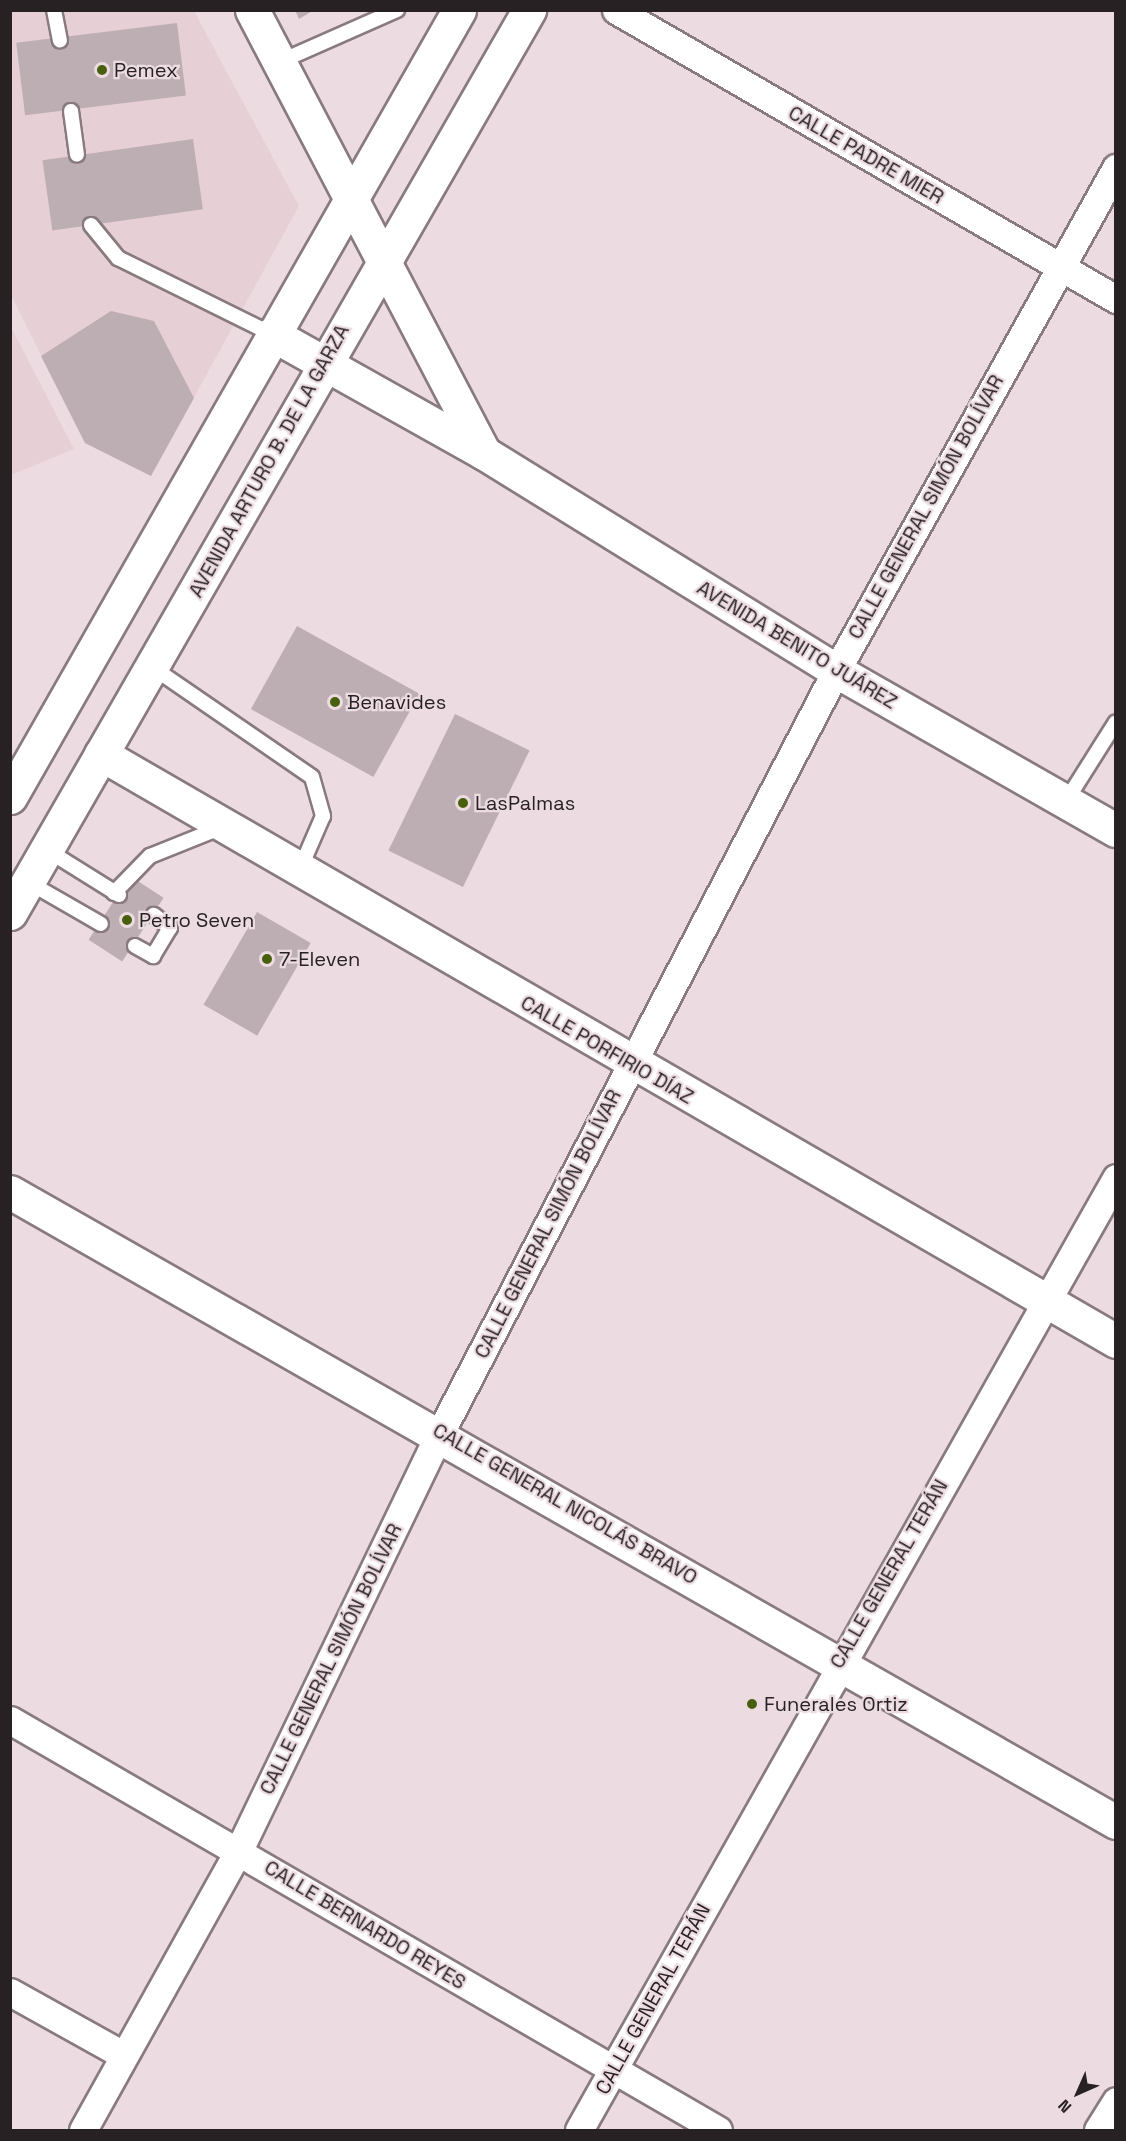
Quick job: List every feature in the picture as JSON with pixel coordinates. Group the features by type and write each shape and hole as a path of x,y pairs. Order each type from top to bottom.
{"street":[{"path":"252,10 484,453"},
{"path":"10,797 272,334 352,199 459,10"},
{"name":"AVENIDA ARTURO B. DE LA GARZA","path":"10,913 383,258 529,10"},
{"name":"CALLE PADRE MIER","path":"616,10 1116,299"},
{"name":"CALLE GENERAL SIMÓN BOLÍVAR","path":"83,2130 239,1850 440,1433 836,670 1058,266 1116,168"},
{"name":"AVENIDA BENITO JUÁREZ","path":"272,334 484,453 836,670 1116,830"},
{"name":"CALLE PORFIRIO DÍAZ","path":"102,754 630,1065 1116,1341"},
{"name":"CALLE GENERAL TERÁN","path":"579,2130 840,1661 1116,1178"},
{"name":"CALLE GENERAL NICOLÁS BRAVO","path":"10,1192 440,1433 840,1661 1116,1822"},
{"name":"CALLE BERNARDO REYES","path":"10,1720 239,1850 613,2072 718,2130"},
{"path":"10,1992 123,2055"},
{"path":"1098,2130 1116,2101"}],"lane":[{"path":"54,10 60,40"},
{"path":"279,62 397,10"},
{"path":"71,111 77,155"},
{"path":"91,225 118,258 272,334"},
{"path":"152,667 312,777 323,816 299,871"},
{"path":"1066,801 1116,722"},
{"path":"46,850 116,894 150,856 223,826"},
{"path":"28,882 101,924"},
{"path":"135,945 153,956 170,928 154,915"}],"shaded area":[{"path":"11,11 194,11 299,206 151,476 85,443 11,295"},
{"path":"10,325 74,449 11,475 10,475"}],"building":[{"path":"295,10 314,10 299,19"},
{"name":"Pemex","path":"177,23 186,95 25,115 16,43"},
{"name":"Pemex","path":"193,139 203,209 52,230 42,160"},
{"path":"111,311 154,321 194,398 151,476 85,443 41,356"},
{"name":"Benavides","path":"297,626 419,694 373,777 251,709"},
{"name":"LasPalmas","path":"455,714 530,750 463,887 388,851"},
{"name":"Petro Seven","path":"130,876 164,898 122,962 89,940"},
{"path":"257,912 311,943 257,1036 204,1005"}],"place":[{"name":"Pemex","path":"102,70"},
{"name":"Benavides","path":"335,702"},
{"name":"LasPalmas","path":"463,803"},
{"name":"Petro Seven","path":"127,920"},
{"name":"7-Eleven","path":"267,959"},
{"name":"Funerales Ortiz","path":"752,1704"}]}
